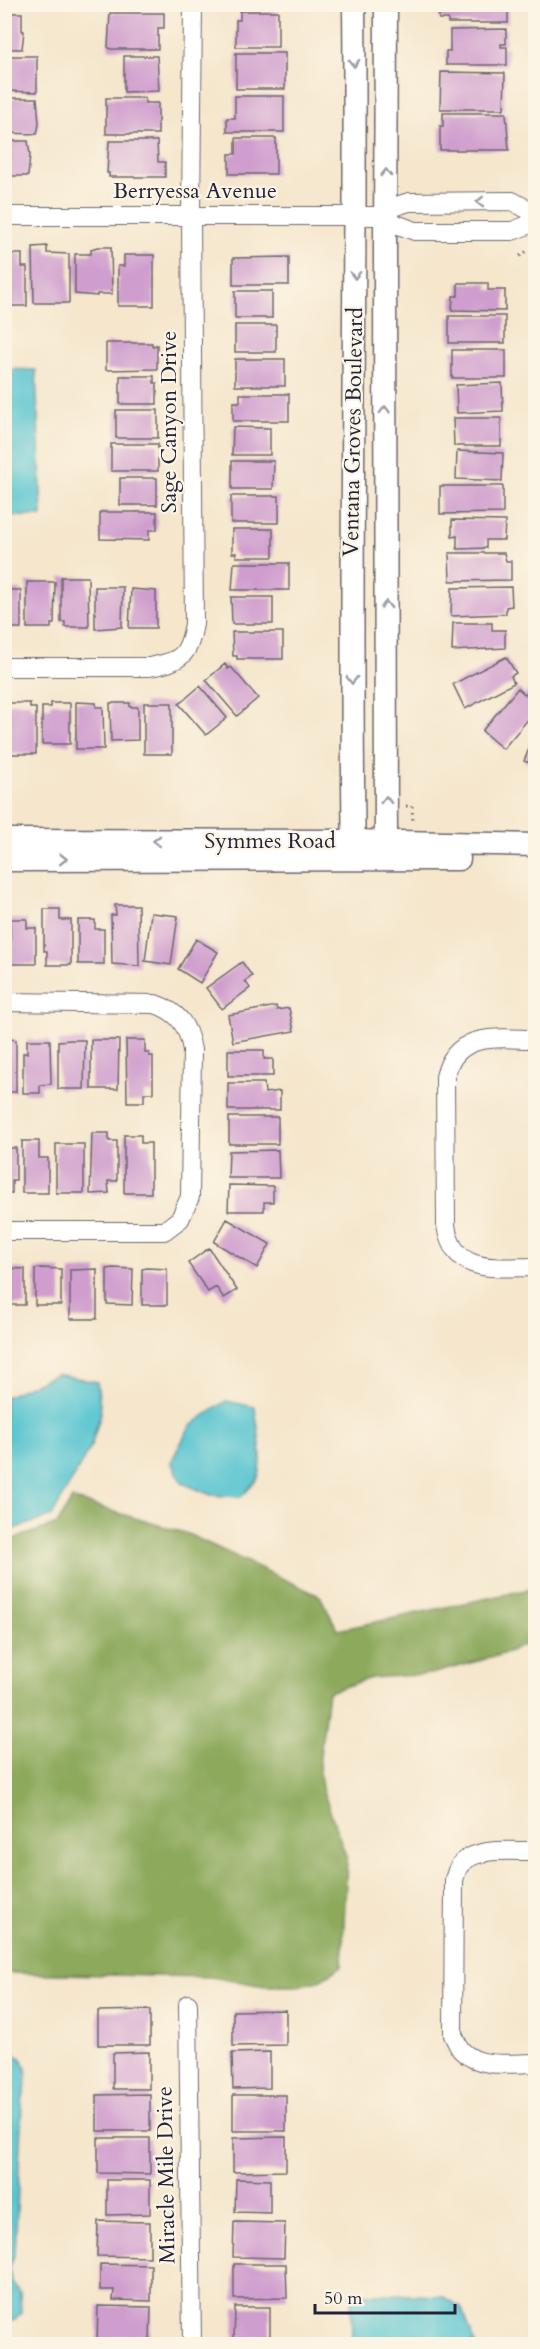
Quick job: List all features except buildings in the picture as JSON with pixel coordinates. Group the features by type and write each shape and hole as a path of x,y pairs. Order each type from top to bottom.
{"street":[{"name":"Sage Canyon Drive","path":"4,667 149,667 168,664 180,658 190,646 194,624 191,214 193,4"},
{"name":"Ventana Groves Boulevard","path":"353,850 351,554 355,216 354,4"},
{"name":"Ventana Groves Boulevard","path":"386,4 386,850"},
{"name":"Berryessa Avenue","path":"385,216 393,207 410,202 512,201 536,214"},
{"name":"Berryessa Avenue","path":"4,216 191,214 385,216 393,224 415,231 512,231 536,222"},
{"name":"Symmes Road","path":"4,840 353,850 536,845"},
{"name":"Symmes Road","path":"4,860 353,850"},
{"name":"Symmes Road","path":"386,850 536,859"},
{"path":"4,1002 155,1004 168,1008 178,1015 190,1036 192,1050 190,1197 180,1219 164,1231 4,1231"},
{"path":"536,1040 486,1039 468,1044 455,1054 448,1065 445,1077 445,1100 446,1225 447,1237 453,1249 463,1259 476,1266 536,1267"},
{"path":"536,1851 489,1852 471,1855 460,1864 454,1880 453,2035 462,2051 473,2059 490,2063 536,2063"},
{"name":"Miracle Mile Drive","path":"188,2004 192,2344"}],"path":[{"path":"520,256 527,251 536,251"}],"green space":[{"path":"72,1499 188,1534 320,1596 338,1630 535,1588 535,1641 500,1655 431,1674 371,1678 328,1692 319,1764 322,1788 347,1859 342,1966 318,1981 296,1986 265,1986 211,1977 5,1973 5,1542 57,1524"}],"water":[{"path":"5,369 36,370 42,516 5,516"},
{"path":"56,1374 97,1382 101,1413 91,1446 52,1516 5,1532 5,1397"},
{"path":"226,1401 255,1407 260,1451 259,1475 241,1497 211,1495 182,1483 171,1462 190,1426"},
{"path":"5,2051 20,2058 27,2078 22,2102 15,2254 9,2269 11,2281 20,2292 21,2313 15,2320 5,2324"},
{"path":"351,2293 441,2296 461,2307 476,2344 352,2344"}]}
